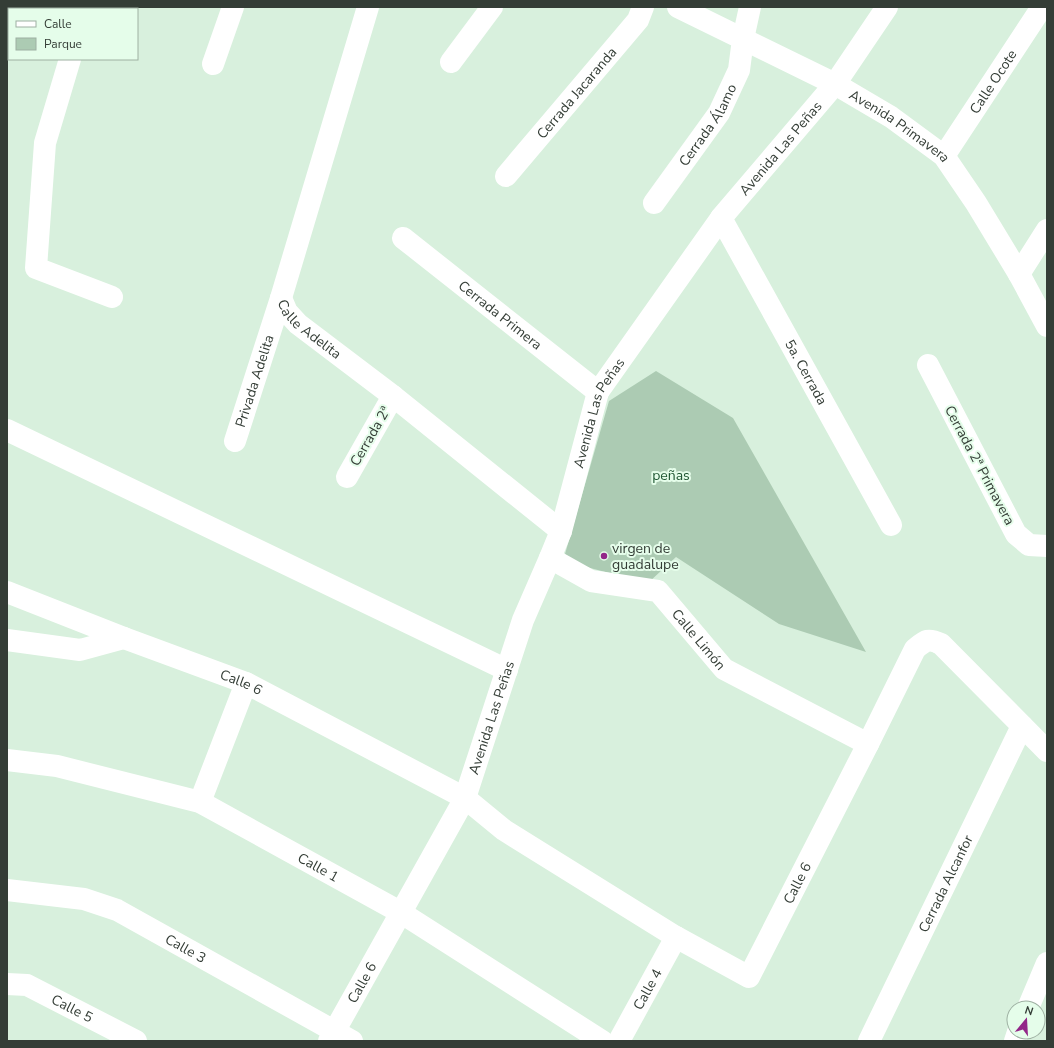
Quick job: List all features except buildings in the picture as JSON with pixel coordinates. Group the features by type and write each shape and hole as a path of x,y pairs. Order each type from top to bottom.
{"street":[{"path":"213,64 233,7"},
{"name":"Calle Adelita","path":"368,7 281,298 288,312 298,324 393,396 561,530"},
{"path":"451,62 492,7"},
{"name":"Cerrada Jacaranda","path":"506,176 638,20 643,7"},
{"name":"Avenida Primavera","path":"678,7 835,84 891,117 944,156 976,204 1019,274 1047,326"},
{"name":"Cerrada Álamo","path":"654,203 719,113 739,70 743,38 750,7"},
{"name":"Avenida Las Peñas","path":"465,798 523,620 561,530 598,392 721,218 835,84 887,7"},
{"name":"Calle Ocote","path":"944,156 1042,7"},
{"path":"70,60 45,143 36,268 112,297"},
{"name":"5a. Cerrada","path":"721,218 891,525"},
{"path":"1019,274 1047,230"},
{"name":"Cerrada Primera","path":"403,238 598,392"},
{"name":"Privada Adelita","path":"235,441 281,298"},
{"name":"Cerrada 2ª Primavera","path":"928,365 1016,534 1028,545 1047,546"},
{"name":"Cerrada 2ª","path":"347,476 393,396"},
{"path":"7,430 507,670"},
{"name":"Calle Limón","path":"550,558 591,581 658,591 724,669 868,744"},
{"name":"Calle 6","path":"7,592 124,638 246,683 465,798 504,830 676,937 749,976 915,650 923,642 933,640 942,644 1047,751"},
{"path":"7,640 80,650 124,638"},
{"path":"200,802 246,683"},
{"name":"Cerrada Alcanfor","path":"869,1041 1022,726"},
{"name":"Calle 1","path":"7,760 56,766 200,802 400,912 602,1041"},
{"name":"Calle 6","path":"338,1038 400,912 465,798"},
{"name":"Calle 3","path":"7,890 84,899 117,910 338,1038"},
{"name":"Calle 4","path":"619,1041 676,937"},
{"path":"1031,1000 1047,963"},
{"name":"Calle 5","path":"7,984 27,985 136,1041"}],"green space":[{"name":"peñas","path":"656,371 733,418 866,652 779,624 676,557 648,583 563,561 609,401"}],"place":[{"name":"virgen de guadalupe","path":"604,556"}]}
